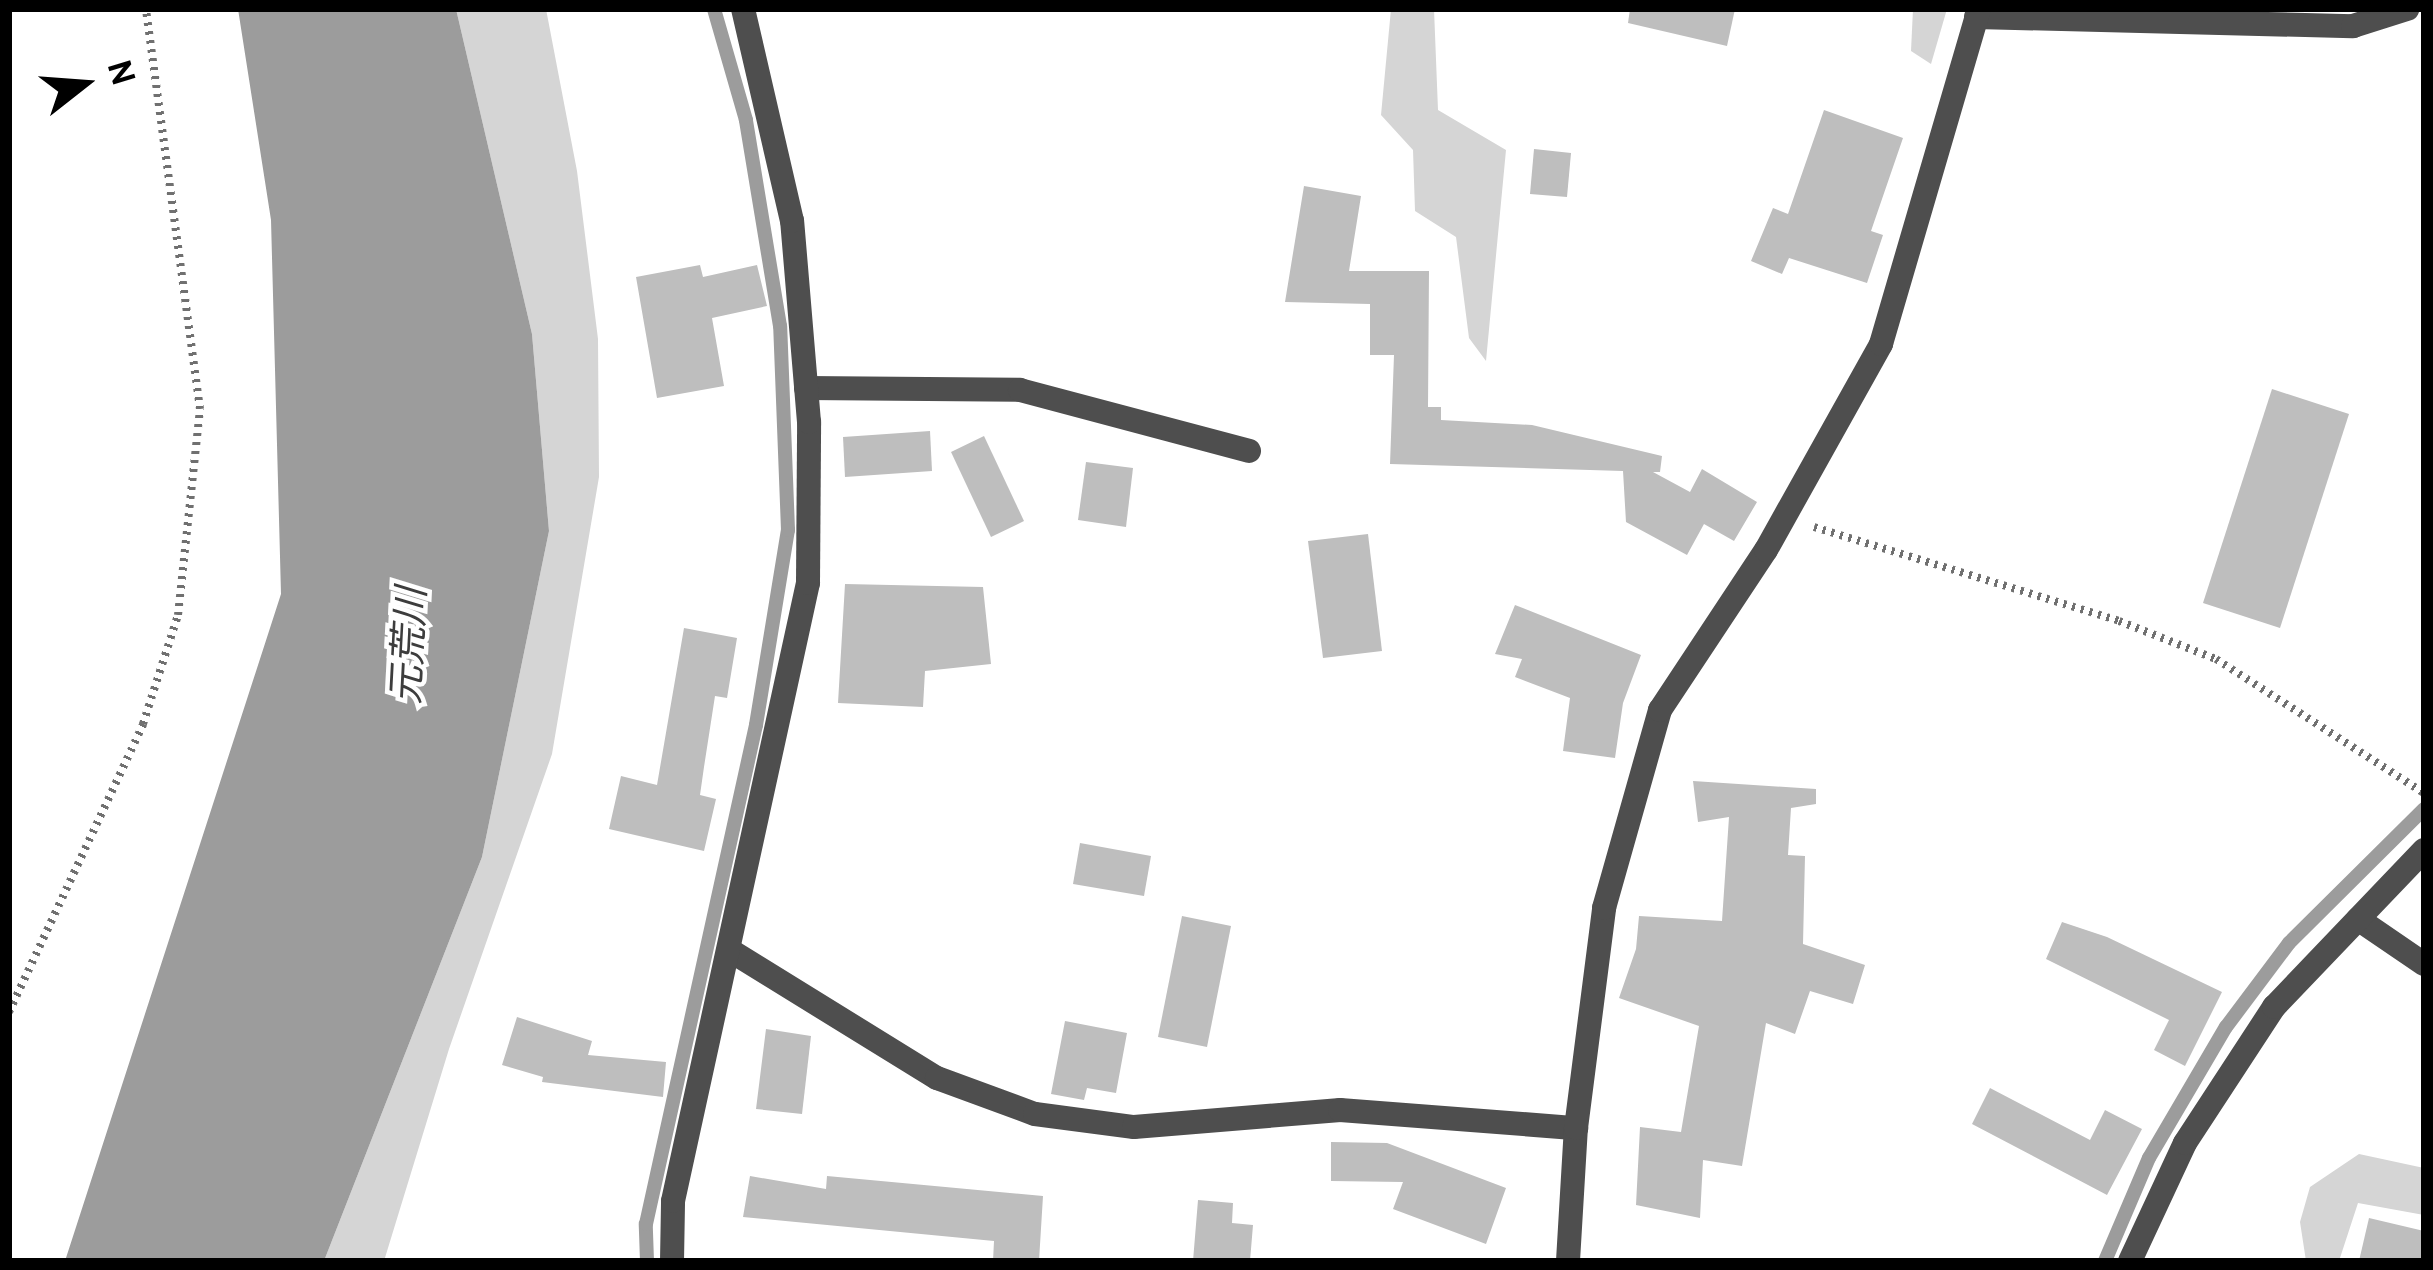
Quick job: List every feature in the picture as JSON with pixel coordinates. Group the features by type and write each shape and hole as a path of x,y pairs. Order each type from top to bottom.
{"street":[{"path":"672,1261 673,1201 808,583 806,388 792,221 743,9"},
{"path":"1568,1261 1576,1128 1604,908 1660,710 1784,518 1881,344 1977,13 2353,26 2407,9"},
{"path":"806,388 1020,390 1249,451"},
{"path":"2130,1261 2185,1143 2274,1007 2424,850"},
{"path":"2358,919 2424,964"},
{"path":"731,950 937,1078 1035,1114 1134,1127 1340,1110 1576,1128"}],"path":[{"path":"9,1012 143,724 178,615 200,409 146,9"},
{"path":"1784,518 2119,621 2216,659 2424,793"}],"shaded area":[{"path":"456,9 546,9 577,171 598,339 599,477 552,754 449,1049 384,1261 324,1261 482,857 549,531 532,334"},
{"path":"1391,9 1434,9 1438,110 1506,150 1486,361 1469,338 1456,237 1415,211 1413,150 1381,115"},
{"path":"1913,9 1947,9 1931,64 1911,51"},
{"path":"2359,1154 2424,1168 2424,1215 2358,1203 2339,1261 2306,1261 2300,1222 2310,1187"}],"water":[{"name":"元荒川","path":"238,9 456,9 532,334 549,531 482,857 324,1261 65,1261 281,594 271,220"}],"building":[{"path":"1630,9 1735,9 1727,46 1628,23"},
{"path":"1824,110 1903,138 1871,231 1883,235 1867,283 1789,258 1782,274 1751,261 1773,208 1788,214"},
{"path":"1534,149 1571,153 1567,197 1530,194"},
{"path":"1304,186 1361,196 1349,271 1429,271 1428,407 1441,407 1441,420 1532,425 1662,456 1660,472 1653,472 1690,492 1702,469 1757,502 1734,541 1704,524 1687,555 1626,522 1623,471 1390,464 1394,355 1370,355 1370,304 1285,302"},
{"path":"700,265 703,277 757,265 767,306 712,318 724,386 657,398 636,277"},
{"path":"2272,389 2349,414 2280,628 2203,603"},
{"path":"930,431 932,471 845,477 843,437"},
{"path":"984,436 1024,521 991,537 951,452"},
{"path":"1086,462 1133,468 1126,527 1078,520"},
{"path":"1368,534 1382,651 1323,658 1308,541"},
{"path":"845,584 983,587 991,664 925,671 923,707 838,703"},
{"path":"1515,605 1641,655 1623,703 1615,758 1563,751 1570,698 1515,677 1522,659 1495,654"},
{"path":"684,628 737,638 727,698 715,696 704,767 700,795 716,799 704,851 609,829 621,776 657,785"},
{"path":"1693,781 1816,789 1816,804 1791,808 1788,855 1805,856 1803,944 1865,965 1853,1004 1810,991 1795,1034 1766,1023 1742,1166 1703,1160 1700,1218 1636,1205 1640,1127 1681,1132 1699,1026 1619,998 1636,949 1639,916 1722,921 1729,817 1698,822"},
{"path":"1080,843 1151,856 1144,896 1073,884"},
{"path":"1182,916 1231,926 1207,1047 1158,1037"},
{"path":"2062,922 2107,937 2222,992 2185,1066 2154,1050 2169,1020 2046,959"},
{"path":"517,1017 592,1041 588,1055 666,1062 663,1097 542,1082 543,1077 502,1065"},
{"path":"1065,1021 1127,1033 1116,1093 1087,1088 1084,1100 1051,1094"},
{"path":"766,1029 811,1036 802,1114 756,1109"},
{"path":"1990,1088 2090,1140 2105,1110 2142,1129 2107,1195 1972,1124"},
{"path":"1331,1142 1387,1143 1506,1188 1486,1244 1393,1209 1403,1182 1331,1181"},
{"path":"750,1176 826,1189 827,1176 1043,1196 1039,1261 993,1261 994,1241 743,1217"},
{"path":"1198,1200 1233,1203 1232,1223 1253,1225 1250,1261 1193,1261"},
{"path":"2369,1218 2424,1231 2424,1261 2359,1261"}],"waterway":[{"path":"647,1261 646,1224 756,725 788,530 780,326 746,120 714,9"},
{"path":"2105,1261 2149,1158 2226,1027 2289,943 2424,809"}]}
